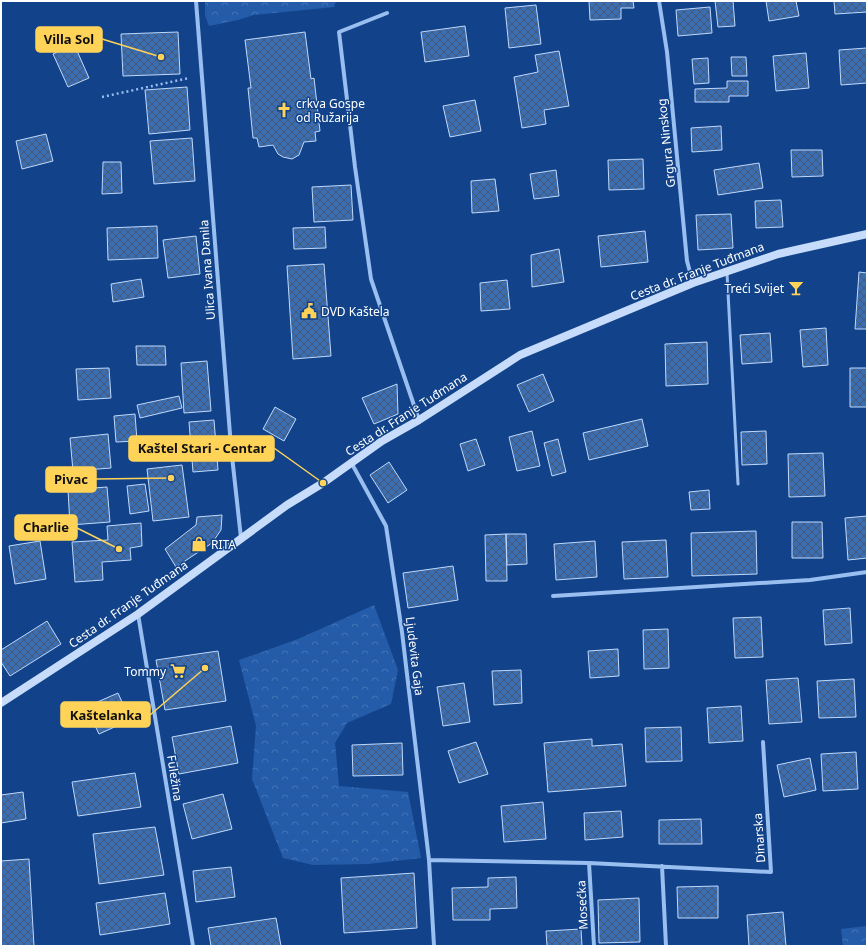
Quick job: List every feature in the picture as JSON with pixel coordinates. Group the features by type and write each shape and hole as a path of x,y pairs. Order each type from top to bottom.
{"main road":[{"name":"Cesta dr. Franje Tuđmana","path":"1,703 138,614 241,538 352,464 382,441 419,420 520,355 693,283 778,254 867,234"}],"street":[{"name":"Ulica Ivana Danila","path":"196,1 230,447 241,538"},
{"name":"Grgura Ninskog","path":"659,1 667,52 687,261 693,283"},
{"path":"387,13 339,32 355,166 371,278 419,420"},
{"name":"Ljudevita Gaja","path":"352,464 386,526 402,632 429,860 434,946"},
{"path":"553,596 810,580 867,572"},
{"name":"Fuležina","path":"138,614 193,946"},
{"name":"Dinarska","path":"429,860 589,863 771,872 763,742"},
{"name":"Mosećka","path":"589,863 594,946"},
{"path":"662,866 666,946"}],"lane":[{"path":"727,272 738,484"}],"path":[{"path":"102,97 202,75"}],"green space":[{"path":"205,1 336,1 334,7 254,15 209,26 205,15"},
{"path":"374,605 398,670 391,704 347,723 335,743 339,786 408,792 421,858 368,864 313,865 283,858 252,779 256,726 239,660 298,639"},
{"path":"867,926 867,946 843,946 841,929"}],"building":[{"path":"589,1 633,1 634,8 621,8 621,19 590,20"},
{"path":"715,1 733,1 735,26 718,27"},
{"path":"766,1 796,1 799,16 769,21"},
{"path":"834,1 867,1 867,12 835,14"},
{"path":"536,5 541,44 509,48 505,8"},
{"path":"710,7 712,33 678,36 676,10"},
{"path":"465,26 469,56 425,62 421,32"},
{"path":"178,32 180,74 123,76 121,34"},
{"name":"crkva Gospe od Ružarija","path":"305,32 311,79 314,78 320,131 315,132 316,141 304,142 299,155 292,159 278,154 273,145 259,147 257,138 253,138 248,88 251,88 245,40"},
{"path":"74,44 89,78 68,87 53,54"},
{"path":"867,48 867,83 841,85 839,50"},
{"path":"559,51 569,106 544,110 546,124 522,128 514,77 538,72 535,55"},
{"path":"806,53 809,88 776,91 773,56"},
{"path":"731,57 746,57 747,76 732,76"},
{"path":"708,58 709,83 694,84 692,59"},
{"path":"727,81 748,81 748,96 729,96 729,102 695,102 695,89 727,88"},
{"path":"187,87 190,130 149,134 145,90"},
{"path":"475,100 481,131 450,137 443,106"},
{"path":"721,126 722,150 692,152 691,128"},
{"path":"46,134 53,161 22,169 16,141"},
{"path":"192,138 195,181 154,184 150,141"},
{"path":"791,150 822,150 823,176 792,177"},
{"path":"643,159 644,189 609,190 608,160"},
{"path":"103,162 121,162 122,193 102,194"},
{"path":"759,163 763,188 718,195 714,170"},
{"path":"556,170 559,196 534,199 530,174"},
{"path":"495,179 499,211 472,213 471,181"},
{"path":"351,185 353,220 314,222 312,187"},
{"path":"781,200 783,227 756,228 755,201"},
{"path":"731,214 733,248 698,250 696,215"},
{"path":"157,226 158,258 108,260 107,228"},
{"path":"325,227 326,248 294,249 293,228"},
{"path":"645,231 648,262 601,267 598,236"},
{"path":"196,236 200,274 168,278 163,240"},
{"path":"559,249 564,282 532,287 531,255"},
{"name":"DVD Kaštela","path":"324,264 331,356 293,359 287,266"},
{"path":"859,272 867,273 867,329 855,329"},
{"path":"141,279 144,297 113,302 111,284"},
{"path":"507,280 510,309 481,311 480,283"},
{"path":"826,328 828,365 803,367 800,330"},
{"path":"770,333 772,362 742,364 740,335"},
{"path":"707,342 708,384 666,386 665,344"},
{"path":"136,346 165,346 166,365 137,365"},
{"path":"207,361 211,411 184,413 181,363"},
{"path":"109,368 111,398 78,400 76,369"},
{"path":"850,368 867,368 867,407 850,407"},
{"path":"543,374 554,401 529,412 517,385"},
{"path":"397,384 398,414 374,424 362,398"},
{"path":"179,396 182,408 140,418 137,405"},
{"path":"275,407 296,419 284,441 263,429"},
{"path":"135,414 137,441 116,442 114,416"},
{"path":"642,419 648,446 589,460 583,433"},
{"path":"214,420 218,470 193,472 189,422"},
{"path":"532,431 540,466 517,471 509,437"},
{"path":"766,431 767,464 742,465 741,432"},
{"path":"108,434 111,468 73,471 70,438"},
{"path":"476,439 485,465 468,471 460,444"},
{"path":"558,439 566,472 552,476 544,443"},
{"path":"823,453 825,496 789,497 788,454"},
{"path":"389,462 407,490 388,503 370,475"},
{"path":"182,465 189,517 153,521 147,469"},
{"path":"145,484 149,511 130,514 127,486"},
{"path":"107,487 110,522 70,525 68,490"},
{"path":"709,490 710,509 691,510 689,492"},
{"path":"222,515 221,530 212,543 176,567 165,549 196,525 197,517"},
{"path":"867,516 867,558 848,560 845,518"},
{"path":"792,522 822,522 823,558 792,558"},
{"path":"141,523 142,546 130,548 131,560 102,562 103,580 75,582 72,542 108,540 107,526"},
{"path":"756,531 757,574 692,576 691,533"},
{"path":"506,534 526,534 527,564 507,565"},
{"path":"506,534 507,581 486,581 485,535"},
{"path":"666,540 668,577 624,579 622,542"},
{"path":"40,541 46,579 15,584 9,546"},
{"path":"595,541 597,577 556,580 554,544"},
{"path":"453,566 458,600 408,608 403,573"},
{"path":"850,608 852,643 825,645 823,610"},
{"path":"761,617 763,657 735,658 733,618"},
{"path":"47,621 61,644 10,676 1,662 1,650"},
{"path":"668,629 669,668 644,669 643,630"},
{"path":"618,649 619,676 590,678 588,651"},
{"path":"218,651 226,701 165,710 156,660"},
{"path":"521,670 522,703 494,705 492,671"},
{"path":"798,678 802,722 769,724 766,680"},
{"path":"854,679 856,717 819,718 817,681"},
{"path":"464,683 470,722 443,726 437,687"},
{"path":"118,693 130,720 99,734 86,707"},
{"path":"741,706 743,741 709,743 707,708"},
{"path":"231,726 238,763 179,774 172,737"},
{"path":"681,727 682,761 646,762 645,728"},
{"path":"592,739 592,746 622,744 626,786 548,792 544,743"},
{"path":"476,742 488,774 459,783 448,751"},
{"path":"402,743 403,775 353,776 352,745"},
{"path":"856,752 858,789 823,791 821,754"},
{"path":"810,758 816,790 784,797 777,765"},
{"path":"135,773 141,807 78,816 72,782"},
{"path":"23,792 26,819 1,823 1,795"},
{"path":"223,794 232,829 192,839 183,804"},
{"path":"543,802 546,839 504,842 501,806"},
{"path":"621,811 623,837 585,840 584,813"},
{"path":"701,819 702,844 659,844 659,820"},
{"path":"155,827 164,875 99,884 93,834"},
{"path":"29,859 34,946 1,946 1,861"},
{"path":"231,867 235,897 196,902 193,871"},
{"path":"414,873 417,928 344,933 341,878"},
{"path":"516,877 517,908 490,909 490,920 453,920 452,888 488,887 488,878"},
{"path":"718,886 718,918 678,918 677,887"},
{"path":"165,893 170,924 100,935 96,903"},
{"path":"639,898 640,942 599,943 598,900"},
{"path":"783,912 786,946 749,946 747,915"},
{"path":"276,918 281,946 211,946 208,928"},
{"path":"581,929 582,946 547,946 546,931"}],"place":[{"name":"Villa Sol","path":"161,57"},
{"name":"crkva Gospe od Ružarija","path":"284,110"},
{"name":"Treći Svijet","path":"796,288"},
{"name":"DVD Kaštela","path":"309,311"},
{"name":"Pivac","path":"171,478"},
{"name":"Kaštel Stari - Centar","path":"323,483"},
{"name":"RITA","path":"199,544"},
{"name":"Charlie","path":"119,549"},
{"name":"Kaštelanka","path":"205,668"},
{"name":"Tommy","path":"178,671"}]}
